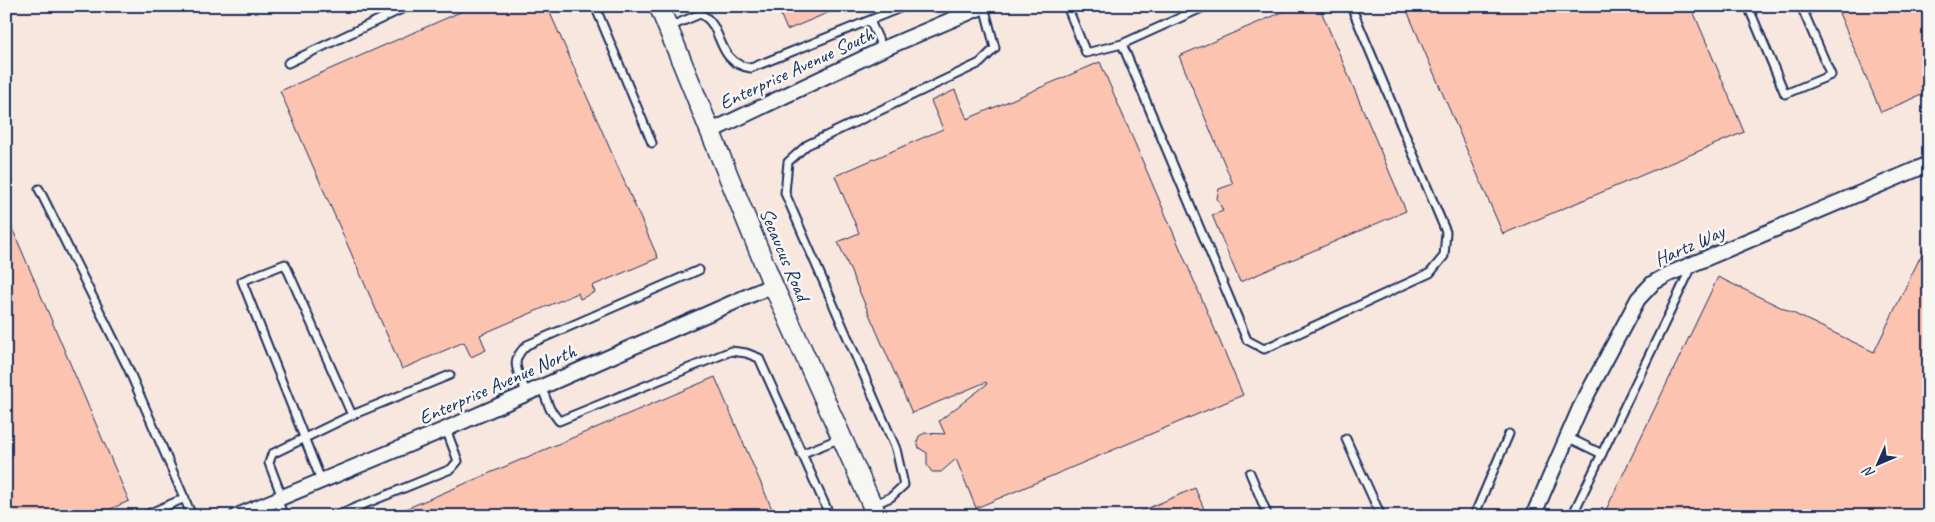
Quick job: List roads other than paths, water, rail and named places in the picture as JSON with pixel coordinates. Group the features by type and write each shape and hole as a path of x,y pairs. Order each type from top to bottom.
{"main road":[{"name":"Secaucus Road","path":"659,6 666,28 773,285 873,512"}],"street":[{"name":"Enterprise Avenue South","path":"709,132 883,49 984,6"},
{"name":"Hartz Way","path":"1533,516 1568,437 1638,298 1662,278 1929,164"},
{"name":"Enterprise Avenue North","path":"237,516 260,511 279,498 446,429 526,392 773,285"}],"lane":[{"path":"288,63 408,6"},
{"path":"595,6 652,142"},
{"path":"873,512 904,485 896,449 785,193 788,162 807,145 980,63 995,48 984,6"},
{"path":"1067,6 1086,53 1122,44 1206,6"},
{"path":"1122,44 1247,340 1264,349 1430,274 1444,256 1446,232 1351,6"},
{"path":"1748,6 1785,94 1831,75 1801,6"},
{"path":"666,28 700,14 704,15 709,19 723,49 732,62 751,68 903,7"},
{"path":"870,21 883,49"},
{"path":"38,188 128,368 192,516"},
{"path":"322,480 242,281 285,264 352,415"},
{"path":"1572,516 1694,264"},
{"path":"526,392 515,360 516,354 527,345 699,270"},
{"path":"541,386 550,409 559,421 730,351 746,353 759,358 830,516"},
{"path":"284,516 269,463 272,454 352,415 450,375"},
{"path":"336,516 451,469 458,461 446,429"},
{"path":"1474,516 1509,434"},
{"path":"1568,437 1602,454"},
{"path":"801,454 842,438"},
{"path":"1346,439 1381,516"},
{"path":"1250,472 1268,516"},
{"path":"143,516 185,498"}]}
